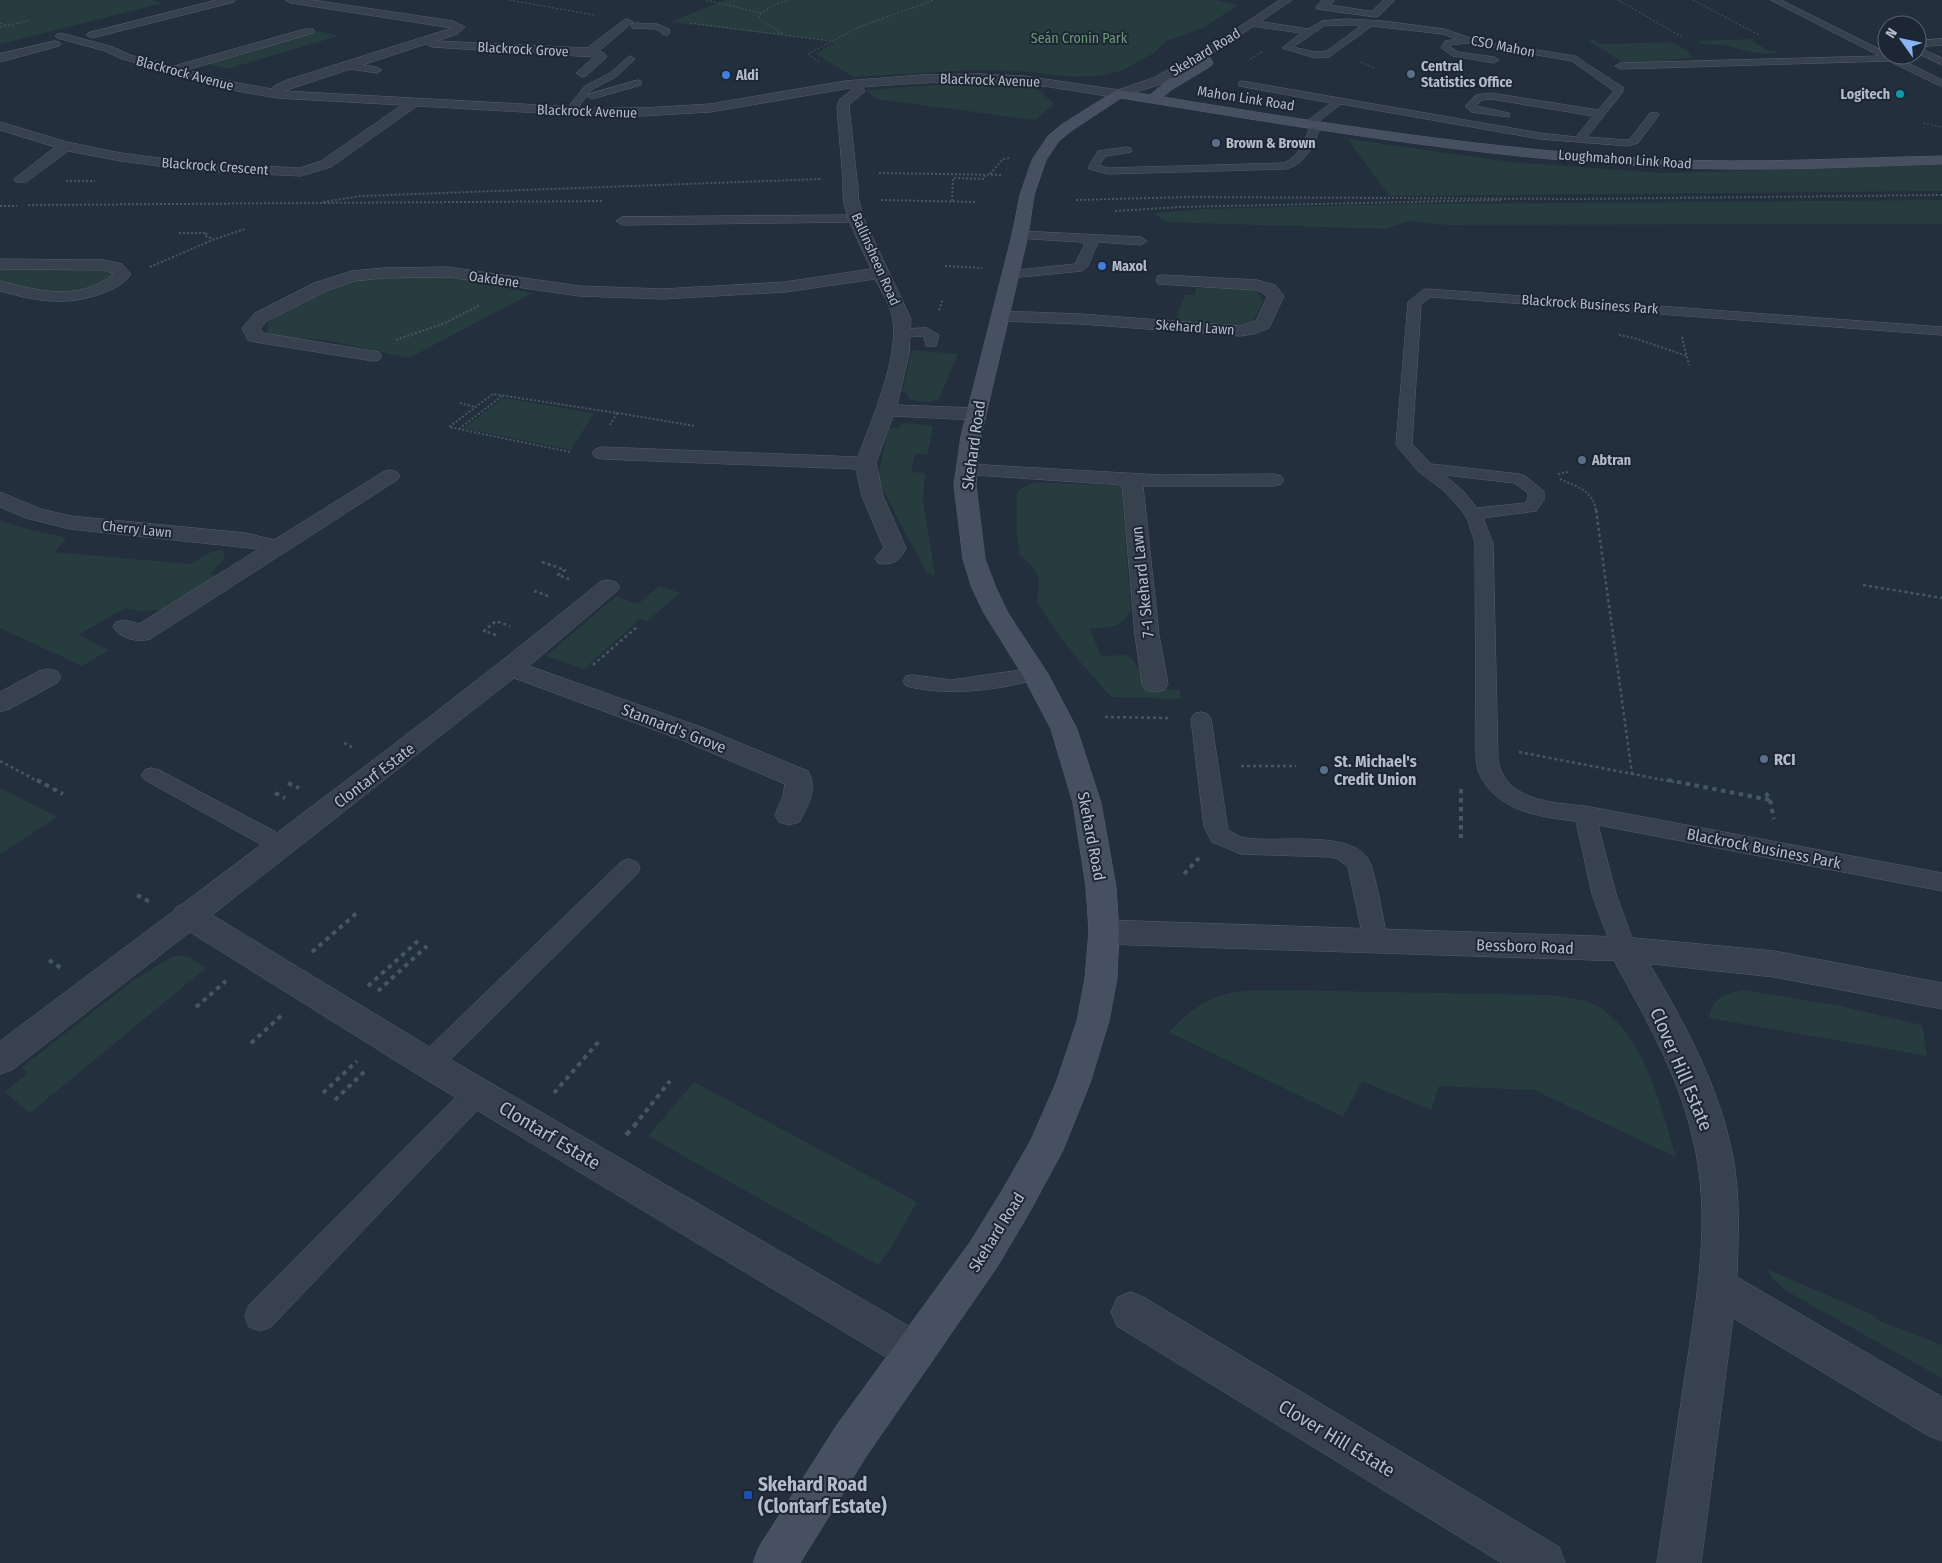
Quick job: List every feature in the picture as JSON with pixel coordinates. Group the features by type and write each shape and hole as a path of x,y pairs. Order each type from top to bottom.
{"main road":[{"path":"1152,100 1167,87 1207,63 1204,55"},
{"name":"Mahon Link Road","path":"1119,94 1313,124"},
{"name":"Skehard Road","path":"775,1563 852,1440 984,1254 1045,1150 1073,1083 1093,1021 1101,978 1104,932 1101,887 1088,803 1064,729 1035,674 996,613 984,588 974,559 964,485 976,414 1020,235 1026,195 1038,160 1047,146 1066,128 1119,94"},
{"name":"Loughmahon Link Road","path":"1313,124 1535,153 1652,162 1729,164 1942,160"}],"street":[{"path":"92,35 230,0"},
{"name":"Blackrock Grove","path":"277,94 278,89 282,87 453,32 458,30 459,27 452,24 291,0"},
{"path":"1330,0 1321,7 1369,14 1375,14 1390,0"},
{"name":"Skehard Road","path":"1119,94 1153,84 1204,55 1251,24 1274,2"},
{"name":"Skehard Road","path":"1213,35 1274,2"},
{"path":"590,52 618,30 635,26"},
{"path":"618,30 635,26"},
{"path":"174,70 309,30"},
{"name":"Blackrock Avenue","path":"0,58 58,40 237,87 277,94 413,103 573,107 631,113 703,108 750,102 853,84 929,78 1001,79 1059,84 1119,94"},
{"name":"Blackrock Grove","path":"418,43 590,52 600,55 601,57 582,73"},
{"name":"Skehard Road","path":"1119,94 1134,80 1147,72"},
{"name":"Ballinsheen Road","path":"853,84 858,91 844,102 843,108 850,178 850,200 856,219 900,313 903,333 896,372 866,463 871,492 895,548 892,554 886,558"},
{"name":"Blackrock Crescent","path":"0,126 65,146 121,157 200,167 290,172 310,171 326,164 413,103"},
{"path":"21,179 65,146"},
{"path":"184,176 200,167"},
{"path":"0,264 105,265 116,267 123,274 116,281 96,290 80,296 62,299 40,297 0,286"},
{"name":"Oakdene","path":"365,354 261,338 254,336 251,328 261,317 320,287 352,276 433,272 599,293 663,294 763,290 801,286 880,273"},
{"name":"Skehard Lawn","path":"1001,316 1082,319 1248,330 1263,324 1276,296 1269,289 1257,285 1187,286 1164,280"},
{"path":"884,410 976,414"},
{"path":"598,453 866,463"},
{"path":"967,470 1132,479 1274,480"},
{"path":"125,627 141,634 390,476"},
{"name":"7-1 Skehard Lawn","path":"1132,479 1147,635 1155,684"},
{"name":"Cherry Lawn","path":"0,498 35,514 60,520 119,528 246,540 260,542 277,549"},
{"name":"Clontarf Estate","path":"0,1060 424,736 511,668 608,587"},
{"name":"Stannard's Grove","path":"511,668 675,728 798,778 800,782 798,791 788,815"},
{"path":"0,703 48,677"},
{"name":"Clontarf Estate","path":"187,916 429,1064 915,1352"},
{"name":"Bessboro Road","path":"1104,932 1624,949 1774,964 1942,996"},
{"name":"Clover Hill Estate","path":"1624,949 1671,1034 1692,1083 1710,1135 1717,1171 1719,1211 1718,1287 1679,1563"},
{"path":"1718,1287 1942,1420"},
{"name":"Clover Hill Estate","path":"1131,1312 1543,1563"}],"lane":[{"path":"1775,0 1877,51"},
{"path":"1309,32 1286,48 1315,55 1329,54 1372,23"},
{"name":"CSO Mahon","path":"1251,24 1309,32 1322,24 1372,23 1437,31 1477,43 1575,59 1619,88 1619,91 1601,114 1584,129 1579,140"},
{"path":"635,26 662,28 666,33"},
{"path":"1468,40 1448,43 1445,48 1456,54 1505,62"},
{"path":"1927,43 1942,42"},
{"path":"1927,54 1942,62"},
{"path":"1620,66 1877,58"},
{"path":"573,107 588,88 608,78 630,59"},
{"path":"1905,65 1942,84"},
{"path":"346,66 377,70"},
{"path":"1582,74 1605,78"},
{"path":"573,107 638,83"},
{"path":"1242,84 1540,136 1579,140 1624,143 1634,141 1654,115"},
{"path":"1511,116 1482,112 1470,106 1479,97 1491,96 1601,114"},
{"path":"1127,150 1102,153 1093,167 1108,171 1286,166 1295,162 1308,147 1313,124 1339,101"},
{"path":"622,221 856,219"},
{"path":"1020,235 1141,241"},
{"path":"1011,274 1078,268 1082,266 1092,242 1082,238"},
{"name":"Blackrock Business Park","path":"1942,331 1428,293 1415,302 1404,445 1414,458 1459,497 1473,514 1484,543 1486,746 1490,773 1502,789 1520,801 1541,810 1585,814 1942,882"},
{"path":"903,333 927,332 932,335 931,342"},
{"path":"1424,468 1509,476 1519,479 1536,491 1536,500 1530,507 1473,514"},
{"path":"913,681 951,686 1035,674"},
{"path":"1201,719 1215,827 1220,836 1241,846 1342,851 1359,863 1376,942"},
{"path":"152,775 281,845"},
{"path":"1585,814 1604,894 1624,949"},
{"path":"429,1064 629,868"},
{"path":"260,1316 478,1092"}],"path":[{"path":"706,0 762,13"},
{"path":"785,34 760,19 762,13 772,6 789,0"},
{"path":"830,41 859,26 934,0"},
{"path":"1618,0 1689,41"},
{"path":"1693,0 1765,39"},
{"path":"0,27 31,20"},
{"path":"1923,123 1942,127"},
{"path":"990,174 1003,159 1016,158"},
{"path":"318,204 340,198 361,196 850,178 857,174 1006,175"},
{"path":"952,202 953,178 984,178 985,174"},
{"path":"1076,200 1942,195"},
{"path":"1114,211 1180,207 1496,201 1526,198"},
{"path":"874,200 977,202"},
{"path":"0,206 607,201"},
{"path":"123,274 142,270 215,239 245,229"},
{"path":"179,233 207,233 205,236 215,239"},
{"path":"181,253 189,256"},
{"path":"945,266 986,268"},
{"path":"365,354 445,323 525,283"},
{"path":"493,394 617,414 598,453 584,455 449,427 476,407 493,394"},
{"path":"459,429 503,396"},
{"path":"460,403 476,407"},
{"path":"1568,472 1550,475 1588,492 1595,504 1632,774"},
{"path":"542,562 565,570 558,575 576,581"},
{"path":"1863,585 1942,598"},
{"path":"589,668 638,626"},
{"path":"1105,717 1201,719"},
{"path":"1486,746 1770,800 1766,792"},
{"path":"0,761 63,794"},
{"path":"1207,767 1296,766"},
{"path":"311,953 359,911"},
{"path":"368,986 418,941"},
{"path":"377,991 427,946"},
{"path":"196,1006 231,977"},
{"path":"251,1043 287,1012"},
{"path":"554,1093 601,1039"},
{"path":"323,1094 361,1058"},
{"path":"336,1100 372,1064"},
{"path":"626,1135 670,1081"}],"green space":[{"path":"0,0 152,0 163,3 0,44"},
{"name":"Seán Cronin Park","path":"726,0 1216,0 1238,5 1203,28 1166,41 1154,53 1121,71 1105,75 1075,77 1016,71 973,70 853,77 816,54 834,43 830,41 670,22"},
{"path":"317,31 339,36 227,69 205,63"},
{"path":"1593,39 1600,44 1671,42 1691,53 1688,55 1695,57 1657,62 1622,62 1589,41"},
{"path":"1755,40 1752,41 1769,51 1781,52 1766,54 1725,45 1701,44 1699,43 1702,42 1695,41"},
{"path":"938,85 995,85 1033,88 1041,92 1054,104 1035,120 876,99 866,90"},
{"path":"1348,139 1511,162 1663,173 1942,165 1942,191 1389,196"},
{"path":"1942,200 1942,224 1448,225 1409,221 1385,229 1165,222 1154,213 1203,209 1408,204"},
{"path":"0,268 107,269 114,274 113,277 83,292 56,296 0,282"},
{"path":"426,276 469,280 532,293 409,358 326,340 281,337 268,333 267,324 277,315 331,287 352,281 381,277"},
{"path":"1236,287 1256,292 1263,301 1257,315 1251,322 1226,325 1175,322 1185,295 1195,295 1196,288"},
{"path":"912,350 958,354 939,399 928,402 916,401 909,399 907,393 902,392"},
{"path":"503,398 594,413 571,450 464,428"},
{"path":"903,423 931,425 933,429 927,454 915,454 911,472 925,473 923,501 935,576 927,573 879,481 879,471 889,428 899,428"},
{"path":"1034,482 1121,486 1131,610 1127,617 1114,626 1090,629 1101,656 1125,655 1132,659 1147,685 1155,688 1180,690 1181,699 1111,697 1053,627 1037,601 1039,580 1035,570 1020,555 1017,535 1017,494 1019,490"},
{"path":"0,521 65,537 65,540 54,552 191,564 211,552 221,550 224,552 224,559 210,574 219,576 165,609 143,611 125,608 78,635 109,650 82,666 0,628"},
{"path":"659,586 680,593 647,621 640,619 584,669 546,656 616,596 638,604"},
{"path":"0,788 57,817 0,854"},
{"path":"178,955 189,957 206,968 30,1113 5,1092 28,1073 22,1067 134,980"},
{"path":"1274,990 1551,995 1594,1004 1615,1020 1640,1054 1657,1096 1676,1157 1534,1090 1439,1086 1431,1110 1362,1081 1343,1117 1169,1032 1195,1009 1218,996 1238,992"},
{"path":"1744,990 1840,1006 1922,1025 1927,1056 1709,1018 1713,1005 1721,997"},
{"path":"694,1082 917,1202 889,1251 878,1265 648,1136"},
{"path":"1767,1269 1875,1316 1877,1320 1942,1345 1942,1378 1788,1292 1774,1280"}],"place":[{"name":"Central Statistics Office","path":"1411,74"},
{"name":"Aldi","path":"726,75"},
{"name":"Logitech","path":"1900,94"},
{"name":"Brown & Brown","path":"1216,143"},
{"name":"Maxol","path":"1102,266"},
{"name":"Abtran","path":"1582,460"},
{"name":"RCI","path":"1764,759"},
{"name":"St. Michael's Credit Union","path":"1324,770"},
{"name":"Skehard Road (Clontarf Estate)","path":"748,1495"}]}
